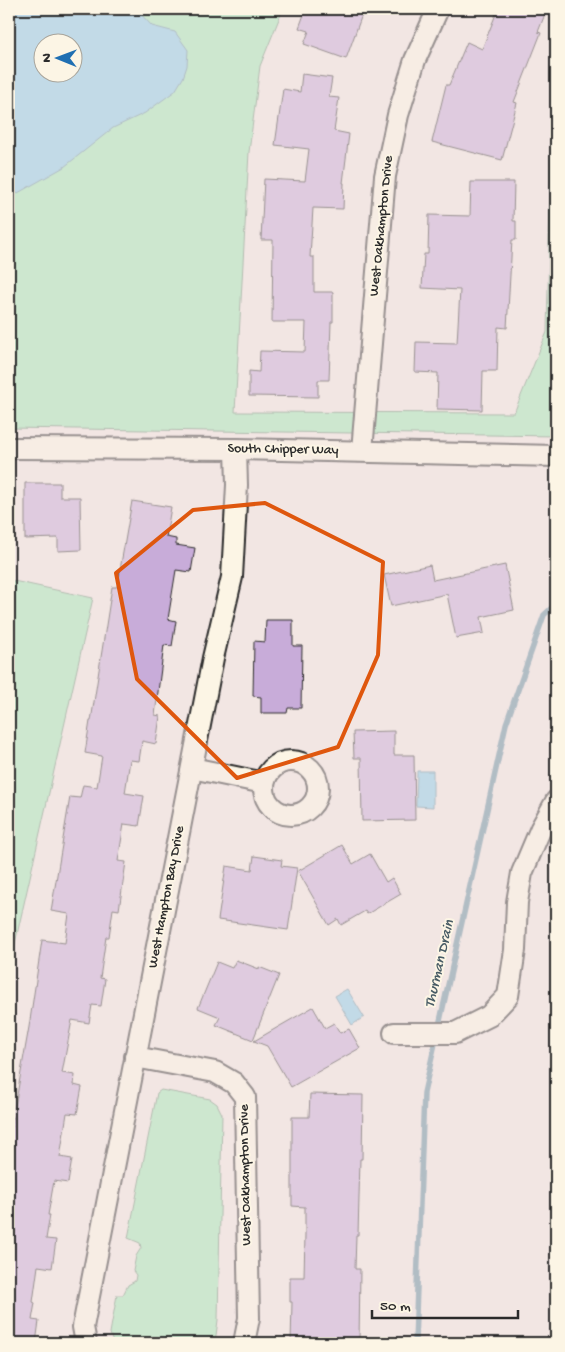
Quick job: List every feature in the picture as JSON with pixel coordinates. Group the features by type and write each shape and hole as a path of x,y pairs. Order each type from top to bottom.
{"street":[{"name":"West Oakhampton Drive","path":"362,451 385,176 398,115 415,60 438,9"},
{"name":"South Chipper Way","path":"9,448 236,449 556,456"},
{"name":"West Hampton Bay Drive","path":"86,1343 83,1327 213,658 232,577 237,485 236,449"},
{"path":"192,768 264,783"},
{"path":"394,1033 456,1033 489,1016 508,996 516,950 517,902 522,873 541,828 556,801"},
{"name":"West Oakhampton Drive","path":"136,1057 214,1072 234,1083 245,1097 249,1318 244,1343"}],"highlighted area":[{"path":"265,503 383,562 378,655 338,747 237,778 137,679 116,573 193,510"}],"green space":[{"path":"9,9 283,9 260,66 249,152 235,412 514,413 547,332 553,69 556,62 556,436 9,428"},
{"path":"9,580 93,598 9,970"},
{"path":"161,1090 210,1099 217,1104 222,1114 218,1320 215,1343 113,1343 110,1333 117,1295 123,1295 128,1285 135,1281 136,1275 133,1271 136,1256 141,1248 140,1243 128,1238 157,1093"}],"water":[{"path":"9,9 136,9 152,26 175,32 188,50 187,66 183,78 175,91 145,113 113,128 64,167 9,198"},
{"path":"417,771 433,771 433,807 416,806"},
{"path":"347,989 364,1017 352,1025 335,996"}],"building":[{"path":"306,9 364,9 346,59 304,44 309,31 299,28"},
{"path":"498,9 547,9 538,32 541,33 514,102 517,103 502,160 432,142 446,85 449,85 467,42 482,49"},
{"path":"302,74 332,78 329,97 339,98 334,131 349,134 343,183 343,209 313,208 310,257 314,257 314,292 333,292 329,380 318,380 318,397 249,396 249,371 259,372 260,351 305,352 306,322 272,322 273,240 261,240 264,179 305,181 309,149 275,145 283,89 300,92"},
{"path":"471,182 514,182 513,221 516,221 516,240 512,240 507,328 498,327 497,371 483,371 482,410 437,409 438,373 415,372 416,342 457,343 460,290 422,288 424,254 428,254 429,215 470,216"},
{"path":"25,483 60,483 60,497 80,497 81,550 58,551 58,538 25,539"},
{"path":"132,501 171,507 166,537 176,539 176,545 195,548 191,572 176,570 168,619 176,621 172,646 164,645 155,715 160,716 156,744 142,741 139,761 130,760 125,793 144,796 139,826 124,824 118,861 126,862 119,910 113,909 109,937 106,937 100,978 105,979 101,1006 92,1005 89,1023 72,1020 62,1073 75,1075 74,1085 82,1087 77,1114 67,1113 60,1157 72,1159 68,1183 54,1181 48,1215 50,1215 46,1239 56,1240 52,1268 38,1266 32,1320 39,1321 36,1343 9,1343 9,1140 42,940 65,943 69,914 51,911 70,797 80,798 83,785 97,787 102,756 85,753 112,587 117,587"},
{"path":"430,565 433,580 505,565 514,610 481,617 484,633 456,638 447,594 391,606 384,575"},
{"path":"266,620 293,620 293,646 302,646 301,708 288,708 287,713 261,713 261,697 253,696 254,641 265,642"},
{"path":"394,731 394,755 414,755 415,820 362,821 361,758 354,758 353,732"},
{"path":"342,845 353,864 370,854 386,882 392,878 401,894 367,914 365,911 341,925 338,919 329,925 298,871"},
{"path":"254,856 282,860 281,866 297,868 288,930 218,920 226,866 252,870"},
{"path":"236,960 279,975 253,1040 216,1025 220,1017 198,1008 217,962 232,968"},
{"path":"313,1007 325,1028 334,1023 340,1033 349,1029 360,1048 291,1087 267,1046 254,1041"},
{"path":"310,1094 363,1095 362,1159 360,1159 355,1269 360,1269 359,1343 291,1343 292,1302 290,1302 290,1277 304,1277 305,1235 305,1207 292,1206 292,1117 309,1117"}],"waterway":[{"name":"Thurman Drain","path":"415,1343 424,1093 506,724 544,615 556,604"}]}
